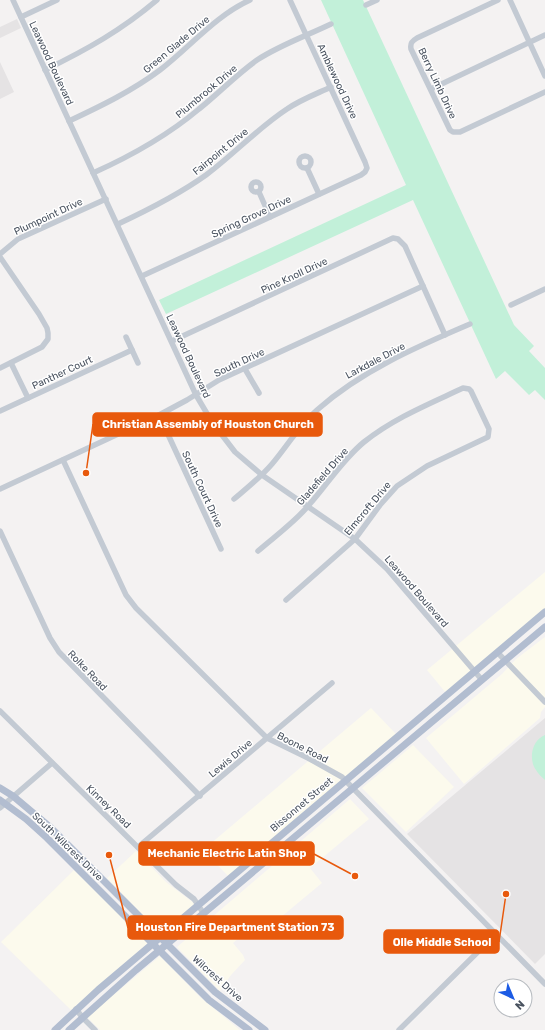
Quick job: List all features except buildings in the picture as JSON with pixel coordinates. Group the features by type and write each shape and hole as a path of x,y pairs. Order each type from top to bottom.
{"main road":[{"name":"Bissonnet Street","path":"55,1030 98,990 545,612"},
{"path":"69,1030 82,1017 168,944 545,627"},
{"path":"0,788 13,796"},
{"name":"South Wilcrest Drive","path":"13,796 51,828 161,937"},
{"name":"South Wilcrest Drive","path":"2,804 40,831 154,943"},
{"path":"89,879 95,871"},
{"path":"233,875 240,884"},
{"name":"Wilcrest Drive","path":"161,937 215,992 265,1030"},
{"name":"Wilcrest Drive","path":"154,943 182,974 209,1000 247,1029"},
{"path":"209,1000 215,992"},
{"path":"247,1029 256,1023"}],"street":[{"name":"Leawood Boulevard","path":"13,0 196,395 212,422 235,452 262,475 355,538 387,569 482,680"},
{"path":"21,17 57,0"},
{"path":"45,70 80,53 111,35 128,24 156,0"},
{"name":"Green Glade Drive","path":"69,121 114,100 144,81 171,61 220,18 236,7 250,0"},
{"name":"Amblewood Drive","path":"290,0 365,162 367,168 366,170"},
{"path":"366,5 377,0"},
{"name":"Berry Limb Drive","path":"498,0 417,38 411,44 411,49 450,130 453,132 460,132 545,92"},
{"path":"510,0 545,76"},
{"name":"Plumbrook Drive","path":"93,173 155,141 199,110 256,61 270,52 331,24"},
{"path":"431,89 545,35"},
{"name":"Fairpoint Drive","path":"118,224 158,205 185,189 219,165 283,112 298,102 331,87"},
{"path":"307,168 319,194"},
{"name":"Spring Grove Drive","path":"142,276 361,175 366,170"},
{"path":"259,192 270,217"},
{"name":"Plumpoint Drive","path":"0,256 18,239 106,199"},
{"name":"Pine Knoll Drive","path":"172,341 393,238 402,242 423,286"},
{"path":"0,256 39,314 47,328 48,339 46,344 37,350 0,368"},
{"path":"423,286 445,335"},
{"name":"South Drive","path":"0,489 159,415 196,395 219,380 423,286"},
{"path":"511,306 545,289"},
{"name":"Larkdale Drive","path":"234,499 271,466 303,425 316,411 345,386 364,374 470,324"},
{"path":"126,337 138,363"},
{"name":"Panther Court","path":"0,411 132,350"},
{"path":"11,363 28,398"},
{"path":"245,369 259,393"},
{"name":"Elmcroft Drive","path":"286,600 355,538 380,505 401,483 427,466 488,437 489,429 471,391 463,388 445,396"},
{"name":"Gladefield Drive","path":"258,551 308,507 343,463 363,443 392,422 445,396"},
{"name":"South Court Drive","path":"159,415 221,549"},
{"name":"Boone Road","path":"63,460 126,595 136,608 267,738 308,758 346,780 545,984"},
{"name":"Rolke Road","path":"0,531 50,638 59,652 200,796"},
{"path":"498,653 504,661 545,702"},
{"name":"Lewis Drive","path":"138,847 332,683"},
{"name":"Kinney Road","path":"0,711 198,905 204,914"},
{"path":"2,804 52,763"},
{"path":"399,1030 496,934"},
{"path":"76,1009 95,1030"}],"shaded area":[{"path":"17,19 21,28 0,38 0,27"},
{"path":"0,62 14,92 0,99"},
{"path":"545,572 545,609 446,693 427,670"},
{"path":"545,637 545,707 541,712 540,718 464,784 426,738 502,674 516,659"},
{"path":"371,708 396,734 229,877 203,850"},
{"path":"545,718 545,954 535,964 407,834"},
{"path":"413,745 454,787 406,832 362,788"},
{"path":"350,799 369,819 310,868 322,883 269,927 261,919 233,943 243,955 245,960 231,975 220,991 177,947"},
{"path":"136,851 166,882 195,904 161,934 107,878"},
{"path":"74,870 148,943 71,1010 1,942"},
{"path":"160,956 200,997 240,1030 100,1030 87,1017"}],"green space":[{"path":"321,0 363,0 514,325 534,346 529,351 545,368 545,400 535,390 529,395 505,371 496,379 413,200 166,314 159,300 406,185"},
{"path":"545,735 545,780 534,766 532,755 534,745 541,737"}],"place":[{"name":"Christian Assembly of Houston Church","path":"86,473"},
{"name":"Houston Fire Department Station 73","path":"109,855"},
{"name":"Mechanic Electric Latin Shop","path":"355,876"},
{"name":"Olle Middle School","path":"506,894"}]}
